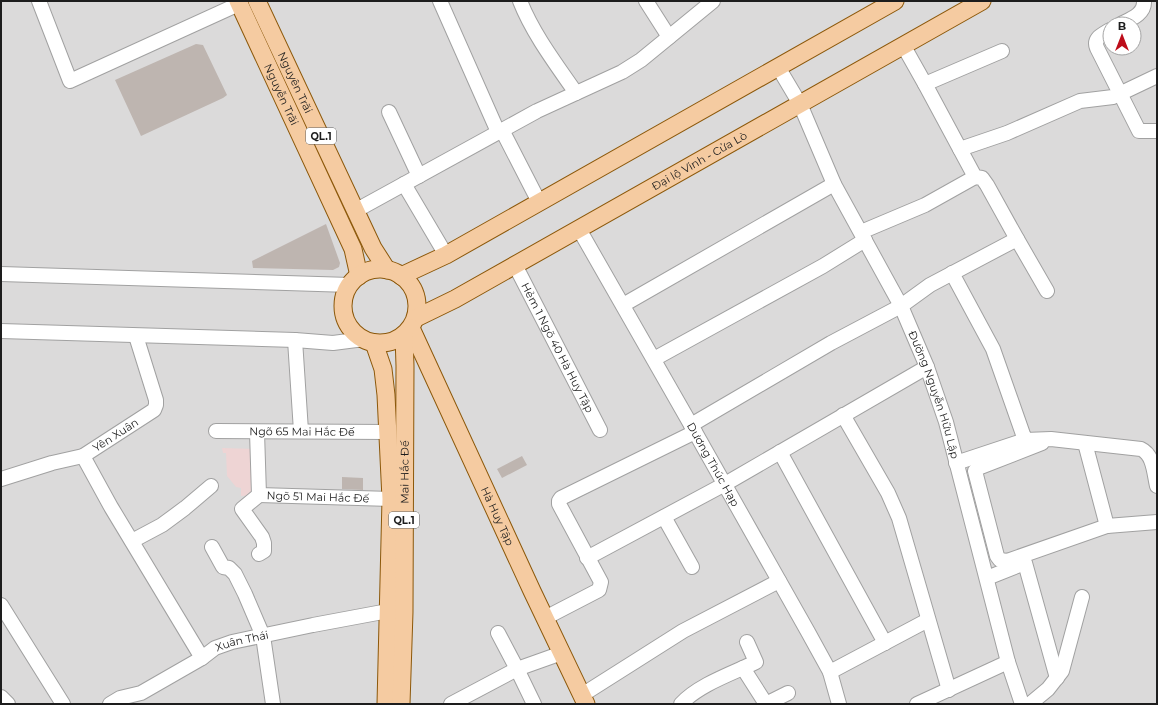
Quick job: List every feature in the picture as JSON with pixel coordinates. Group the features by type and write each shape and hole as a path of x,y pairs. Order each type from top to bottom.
{"main road":[{"name":"Nguyên Trãi","path":"257,1 373,248 394,273"},
{"name":"Đại lộ Vinh - Cửa Lò","path":"410,327 455,299 982,1"},
{"name":"Nguyễn Trãi","path":"241,2 353,249 355,281"},
{"path":"410,327 394,341 384,343 369,341 355,333 348,325 344,315 343,305 345,295 355,281 366,272 377,270 394,273 446,255 778,67 886,3"},
{"name":"QL.1","path":"394,273 412,288 416,297 418,308 410,327"},
{"name":"Hà Huy Tập","path":"410,327 584,699"},
{"name":"Mai Hắc Đế","path":"401,704 404,612 406,366 410,327"},
{"name":"Mai Hắc Đế","path":"369,341 383,369 388,432 391,499 386,704"}],"street":[{"path":"39,1 70,81 241,2"},
{"path":"440,1 500,131 539,202"},
{"path":"520,1 530,24 576,93"},
{"path":"646,1 669,37"},
{"path":"355,211 549,105 622,72 641,60 713,1"},
{"path":"1135,16 1139,14 1143,8 1144,1"},
{"path":"1102,34 1096,39 1096,45 1139,131 1157,131"},
{"path":"903,45 926,84 975,177 984,180 987,184 1047,291"},
{"path":"926,84 1002,51"},
{"name":"Đường Nguyễn Hữu Lập","path":"778,67 800,104 834,184 901,306 927,366 946,422 1008,662 1022,704"},
{"path":"960,149 1007,133 1080,101 1108,99 1157,76"},
{"path":"389,112 419,176"},
{"path":"654,359 823,266 863,236 925,205 975,177"},
{"path":"404,184 446,255"},
{"path":"623,305 834,184"},
{"name":"Dương Thúc Hạp","path":"579,229 830,672 839,704"},
{"path":"545,618 599,590 600,582 559,504 561,498 693,428 831,343 901,306 930,285 1017,239"},
{"name":"Hẻm 1 Ngõ 40 Hà Huy Tập","path":"515,265 600,430"},
{"path":"952,273 993,349 1026,440"},
{"path":"1,274 355,281"},
{"path":"1,331 295,340 333,343 369,341"},
{"name":"Yên Xuân","path":"1,478 52,463 83,456 154,410 156,400 136,336"},
{"path":"295,340 301,431"},
{"path":"587,558 724,484 927,366"},
{"path":"843,415 883,484 904,531 949,690"},
{"name":"Ngõ 65 Mai Hắc Đế","path":"216,431 388,432"},
{"name":"Ngõ 51 Mai Hắc Đế","path":"257,432 260,495 391,499"},
{"path":"1051,439 978,468 975,471 998,558 1002,561 1007,561 1107,526 1157,522"},
{"path":"956,463 1026,440 1051,439 1143,450 1151,458 1157,486"},
{"path":"1085,444 1107,526"},
{"path":"780,452 885,644"},
{"path":"83,456 111,507 202,658"},
{"path":"132,541 162,525 212,486"},
{"path":"259,554 264,550 264,543 242,509 260,495"},
{"path":"664,517 692,567"},
{"path":"987,578 1084,542"},
{"path":"212,547 223,567 229,568 235,574 263,636 273,704"},
{"path":"1026,563 1057,678"},
{"path":"584,699 683,631 779,581"},
{"path":"1030,704 1048,689 1057,678 1065,664 1082,597"},
{"path":"1,606 64,704"},
{"name":"Xuân Thái","path":"110,704 120,698 141,693 202,658 215,648 232,642 388,611"},
{"path":"830,672 928,620"},
{"path":"498,633 534,704"},
{"path":"680,704 714,682 756,662 747,642"},
{"path":"451,704 517,669 562,653"},
{"path":"917,704 1008,662"},
{"path":"743,668 766,704 788,693"},
{"path":"1,697 8,704"}],"shaded area":[{"path":"1,1 1157,1 1157,704 1,704"},
{"path":"222,448 255,449 255,495 241,496 241,488 236,487 227,476 226,453 223,453"}],"building":[{"path":"196,44 203,45 227,95 141,136 115,80"},
{"path":"326,224 340,263 339,267 333,270 253,268 252,261"},
{"path":"522,456 527,465 502,478 497,469"},
{"path":"342,477 363,478 363,490 342,489"}]}
